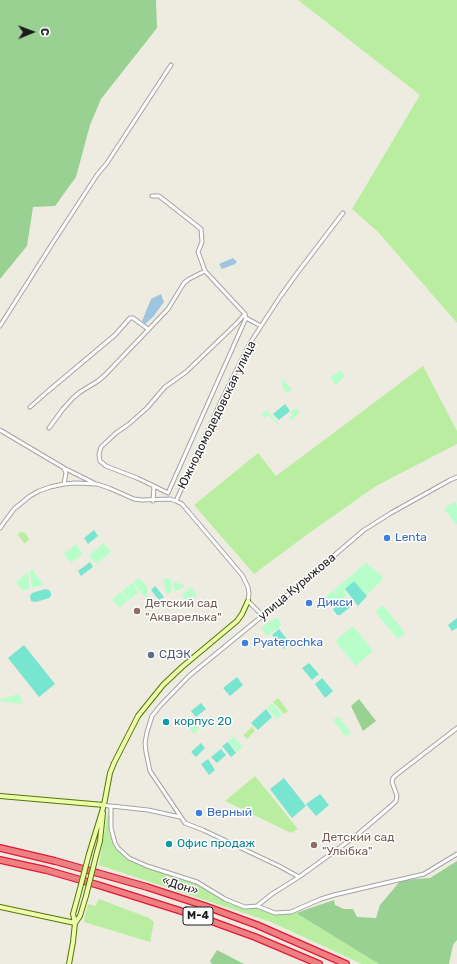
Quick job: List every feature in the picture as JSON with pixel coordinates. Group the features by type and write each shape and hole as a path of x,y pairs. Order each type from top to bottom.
{"highway":[{"name":"«Дон»","path":"0,848 55,861 112,877 205,906 258,925 346,964"},
{"name":"«Дон»","path":"0,860 46,870 200,917 255,937 319,964"}],"street":[{"path":"0,326 58,234 97,175 107,163 171,65"},
{"path":"152,196 159,196 201,229 202,242 198,252 205,271 245,314 246,318 168,493 137,478 106,466 100,461 99,454 101,447 147,408 165,387 186,372 245,314"},
{"name":"Южнодомодедовская улица","path":"176,501 225,391 250,343 298,272 343,213"},
{"path":"48,428 73,398 105,375 168,309 188,278 205,271"},
{"path":"30,408 116,335 130,318 133,318 148,329"},
{"path":"246,318 261,326"},
{"path":"0,430 64,468 96,484 134,499 153,501 170,499 182,504 242,575 248,587 248,601 237,621 177,672 161,688 138,716 110,773 104,805 100,841 80,916 75,923"},
{"path":"64,468 66,473 64,484"},
{"name":"улица Курыжова","path":"180,817 150,771 145,743 152,716 190,676 364,530 391,513 457,477"},
{"path":"0,528 14,509 30,496 39,491 64,484 96,484"},
{"path":"153,501 154,486"},
{"path":"248,601 263,616"},
{"path":"256,906 357,835 392,805 396,801 397,796 392,782 395,776 457,728"},
{"path":"0,796 148,810 180,817 185,823 203,830 299,877"},
{"path":"69,964 75,923 73,914 104,805"},
{"path":"109,806 112,810 111,828 115,843 118,848 129,858 147,866 197,882 225,899 237,904 245,907 256,906 275,913 291,912 334,894 424,874 457,854"},
{"path":"0,906 75,923"}],"green space":[{"path":"0,0 156,0 157,28 101,99 90,125 76,177 55,206 33,207 27,246 0,279"},
{"path":"298,0 457,0 457,323 378,232 352,209 420,95"},
{"path":"423,366 457,431 457,444 376,486 254,574 194,505 258,453 276,476"},
{"path":"340,370 345,376 336,385 330,378"},
{"path":"283,380 292,390 285,393 281,381"},
{"path":"296,408 300,413 291,420 289,418 293,415 290,412"},
{"path":"267,411 278,422 278,425 269,415 265,418 261,413"},
{"path":"455,501 457,506 457,525 444,509"},
{"path":"21,532 25,533 29,539 26,543 24,543 18,535"},
{"path":"104,543 111,552 96,564 89,555"},
{"path":"76,544 83,554 71,563 64,554"},
{"path":"366,563 384,578 367,595 354,581 344,591 347,596 331,608 323,599"},
{"path":"32,569 44,585 32,588 30,571"},
{"path":"28,572 30,588 23,591 16,582"},
{"path":"139,578 148,588 146,599 133,582"},
{"path":"168,578 171,580 172,591 167,594 163,581 164,579"},
{"path":"175,582 184,585 184,587 175,591 173,583"},
{"path":"132,583 139,592 129,600 122,591"},
{"path":"191,587 197,595 188,603 182,595"},
{"path":"121,592 128,600 119,608 112,599"},
{"path":"383,605 405,633 398,639 375,612"},
{"path":"277,617 282,625 267,636 261,628"},
{"path":"353,626 373,651 356,666 335,641"},
{"path":"18,694 21,697 23,704 0,701 0,699"},
{"path":"278,698 288,711 284,714 273,702"},
{"path":"359,699 376,721 363,731 351,706"},
{"path":"272,703 282,715 277,719 267,708"},
{"path":"338,716 351,733 346,737 333,720"},
{"path":"191,718 199,728 194,734 186,724"},
{"path":"252,727 255,731 247,739 243,735"},
{"path":"234,737 243,747 237,752 228,741"},
{"path":"255,776 298,829 291,833 225,801"},
{"path":"108,811 110,811 109,833 118,849 148,867 167,870 237,904 254,907 275,914 296,913 379,964 362,964 271,922 99,865"},
{"path":"457,861 457,940 453,945 449,964 379,964 296,913 334,900 335,905 344,909 353,909 357,917 376,918 380,905 401,880 430,878"},
{"path":"99,899 149,918 154,922 150,942 84,922 88,904 95,906"},
{"path":"217,950 244,964 212,964 210,961"}],"shaded area":[{"path":"233,258 237,262 235,264 222,269 219,264"},
{"path":"161,294 164,302 153,317 145,324 142,321 151,299"},
{"path":"285,404 290,411 279,420 273,414"},
{"path":"94,530 98,536 88,544 84,538"},
{"path":"90,562 93,567 81,576 78,571"},
{"path":"354,581 367,596 358,606 345,589"},
{"path":"155,586 164,597 159,600 151,590"},
{"path":"45,589 49,590 51,593 49,598 36,602 31,601 30,596 32,593"},
{"path":"348,598 352,606 340,615 337,615 333,609"},
{"path":"457,618 457,628 452,631 448,625"},
{"path":"279,629 290,643 283,649 272,635"},
{"path":"24,645 55,684 39,697 8,658"},
{"path":"309,663 319,674 312,680 302,668"},
{"path":"237,677 243,685 230,696 223,688"},
{"path":"322,678 333,691 325,698 315,684"},
{"path":"201,703 206,709 196,717 191,711"},
{"path":"266,709 272,717 258,730 251,723"},
{"path":"228,742 236,753 231,757 222,746"},
{"path":"201,743 205,748 196,757 191,752"},
{"path":"221,749 226,755 217,763 211,757"},
{"path":"208,759 215,770 209,775 201,764"},
{"path":"284,778 306,806 292,818 270,789"},
{"path":"320,794 329,805 316,816 306,804"}],"place":[{"name":"Lenta","path":"387,538"},
{"name":"Дикси","path":"309,603"},
{"name":"Детский сад \"Акварелька\"","path":"137,611"},
{"name":"Pyaterochka","path":"245,643"},
{"name":"СДЭК","path":"151,655"},
{"name":"корпус 20","path":"166,722"},
{"name":"Верный","path":"199,813"},
{"name":"Офис продаж","path":"169,844"},
{"name":"Детский сад \"Улыбка\"","path":"314,845"}]}
